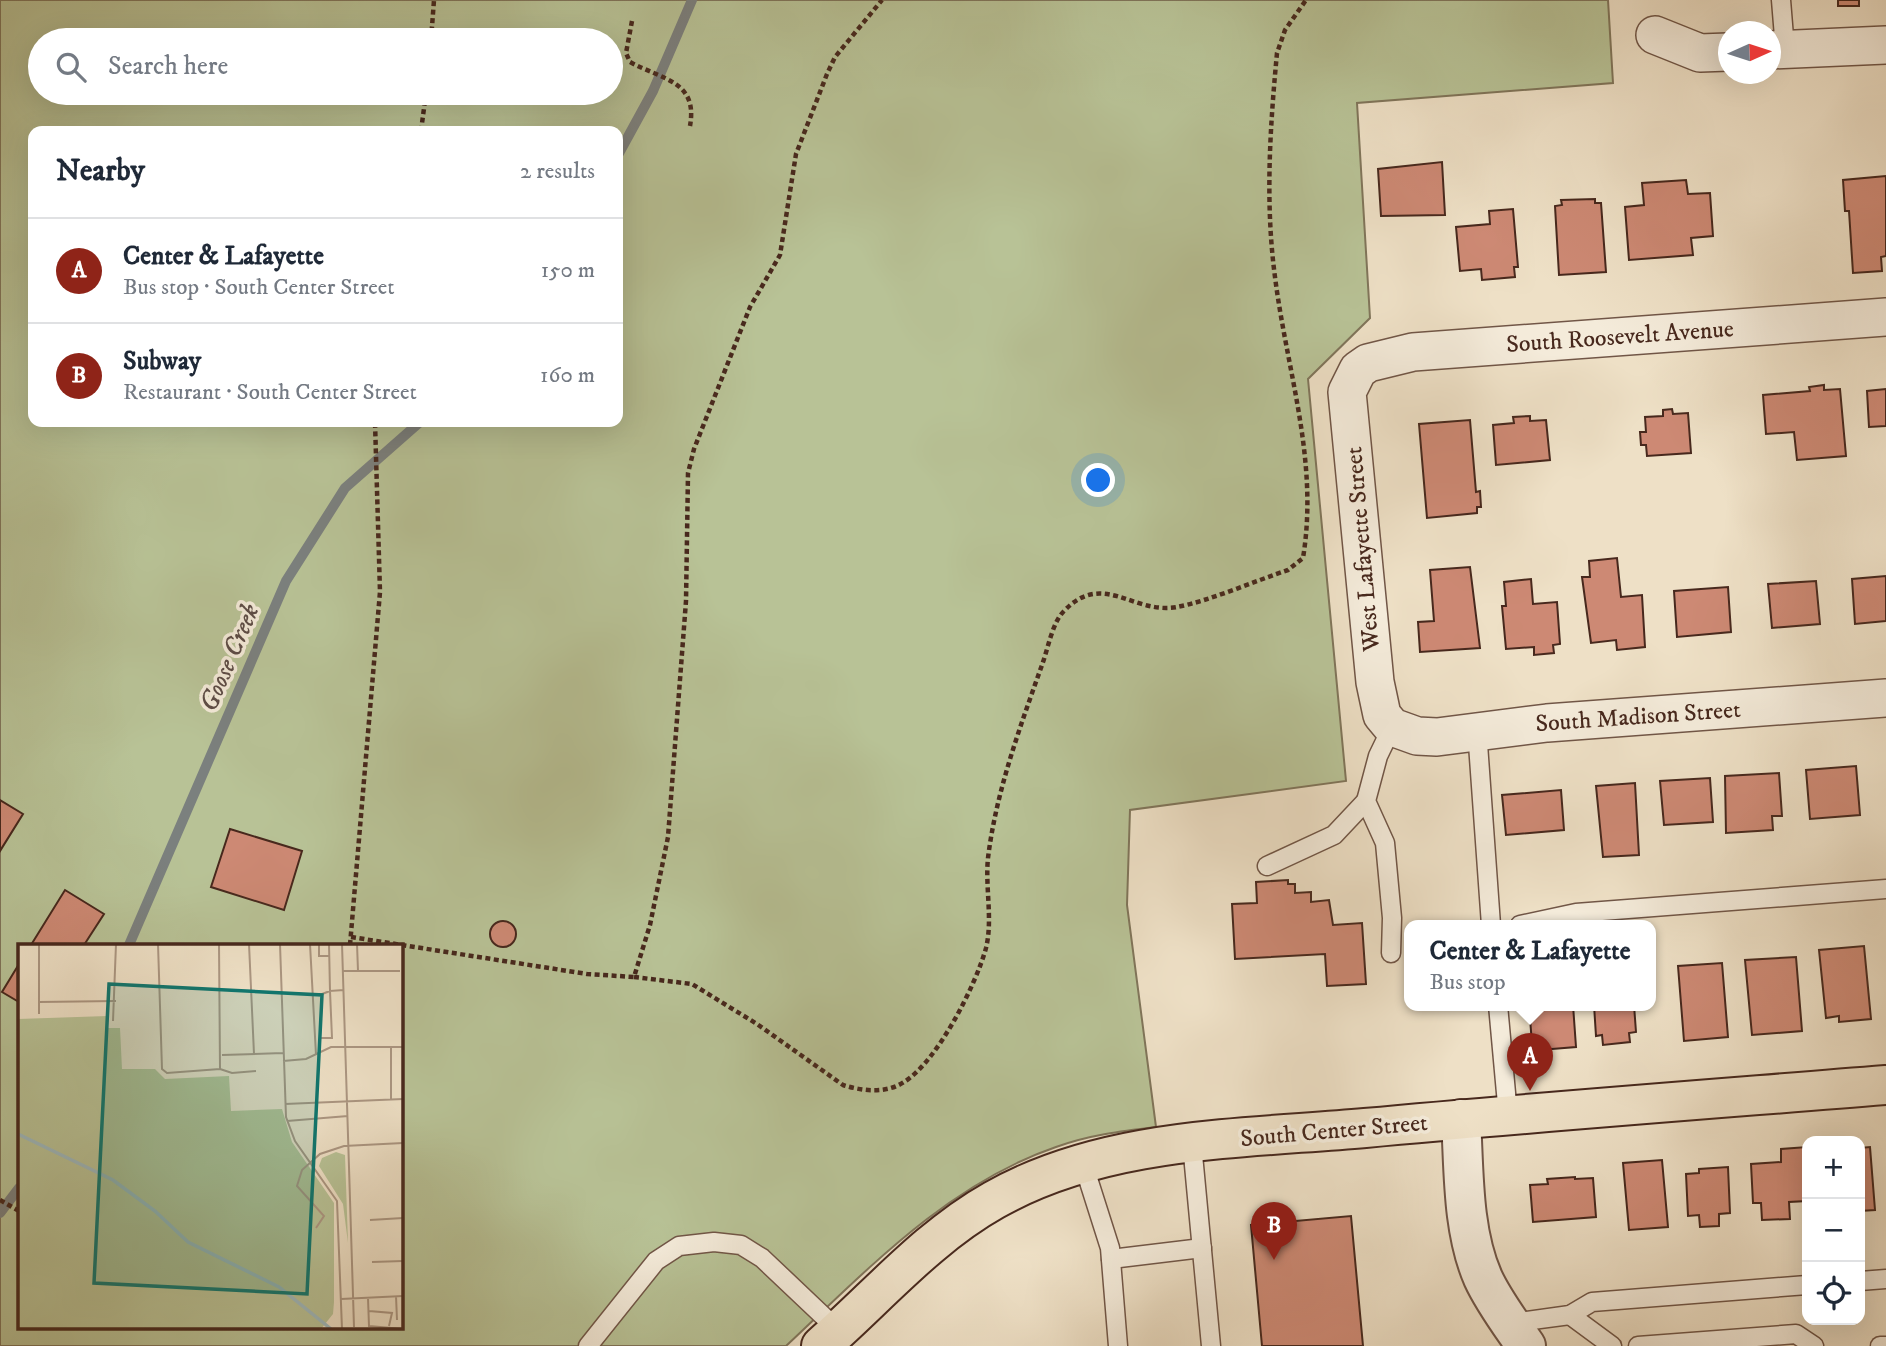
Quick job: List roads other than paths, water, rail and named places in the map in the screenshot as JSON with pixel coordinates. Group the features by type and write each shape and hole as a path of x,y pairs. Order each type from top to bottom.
{"main road":[{"name":"South Center Street","path":"837,1341 901,1270 962,1220 1037,1179 1109,1155 1192,1144 1461,1119 1886,1085"}],"street":[{"path":"1655,35 1700,53 1718,52"},
{"path":"1781,50 1886,45"},
{"name":"South Roosevelt Avenue","path":"1357,370 1380,358 1413,352 1886,317"},
{"name":"West Lafayette Street","path":"1357,370 1347,392 1375,682 1382,715 1392,727"},
{"name":"South Madison Street","path":"1392,727 1417,736 1437,737 1477,730 1886,698"},
{"path":"1461,1119 1472,1241 1483,1278 1518,1334"}],"lane":[{"path":"1780,21 1781,0"},
{"path":"1267,866 1334,835 1366,800 1378,756 1392,727"},
{"path":"1477,730 1491,920"},
{"path":"1366,800 1385,843 1392,918 1391,953"},
{"path":"1543,920 1576,913 1886,889"},
{"path":"1499,1011 1508,1115"},
{"path":"1192,1144 1211,1346"},
{"path":"1083,1164 1111,1259 1118,1346"},
{"path":"587,1346 656,1261 679,1246 713,1242 741,1245 762,1258 837,1341"},
{"path":"1111,1259 1202,1248"},
{"path":"1865,1281 1886,1279"},
{"path":"1518,1334 1570,1315 1592,1302 1802,1285"},
{"path":"1570,1315 1612,1346"},
{"path":"1638,1346 1796,1334 1814,1346"},
{"path":"1880,1346 1886,1346"}],"waterway":[{"name":"Goose Creek","path":"623,146 653,91 692,0"},
{"name":"Goose Creek","path":"129,944 286,581 345,488 414,427"},
{"name":"Goose Creek","path":"0,1213 18,1189"}],"place":[{"name":"Center & Lafayette","path":"1530,1091"},
{"name":"Subway","path":"1274,1260"}]}
